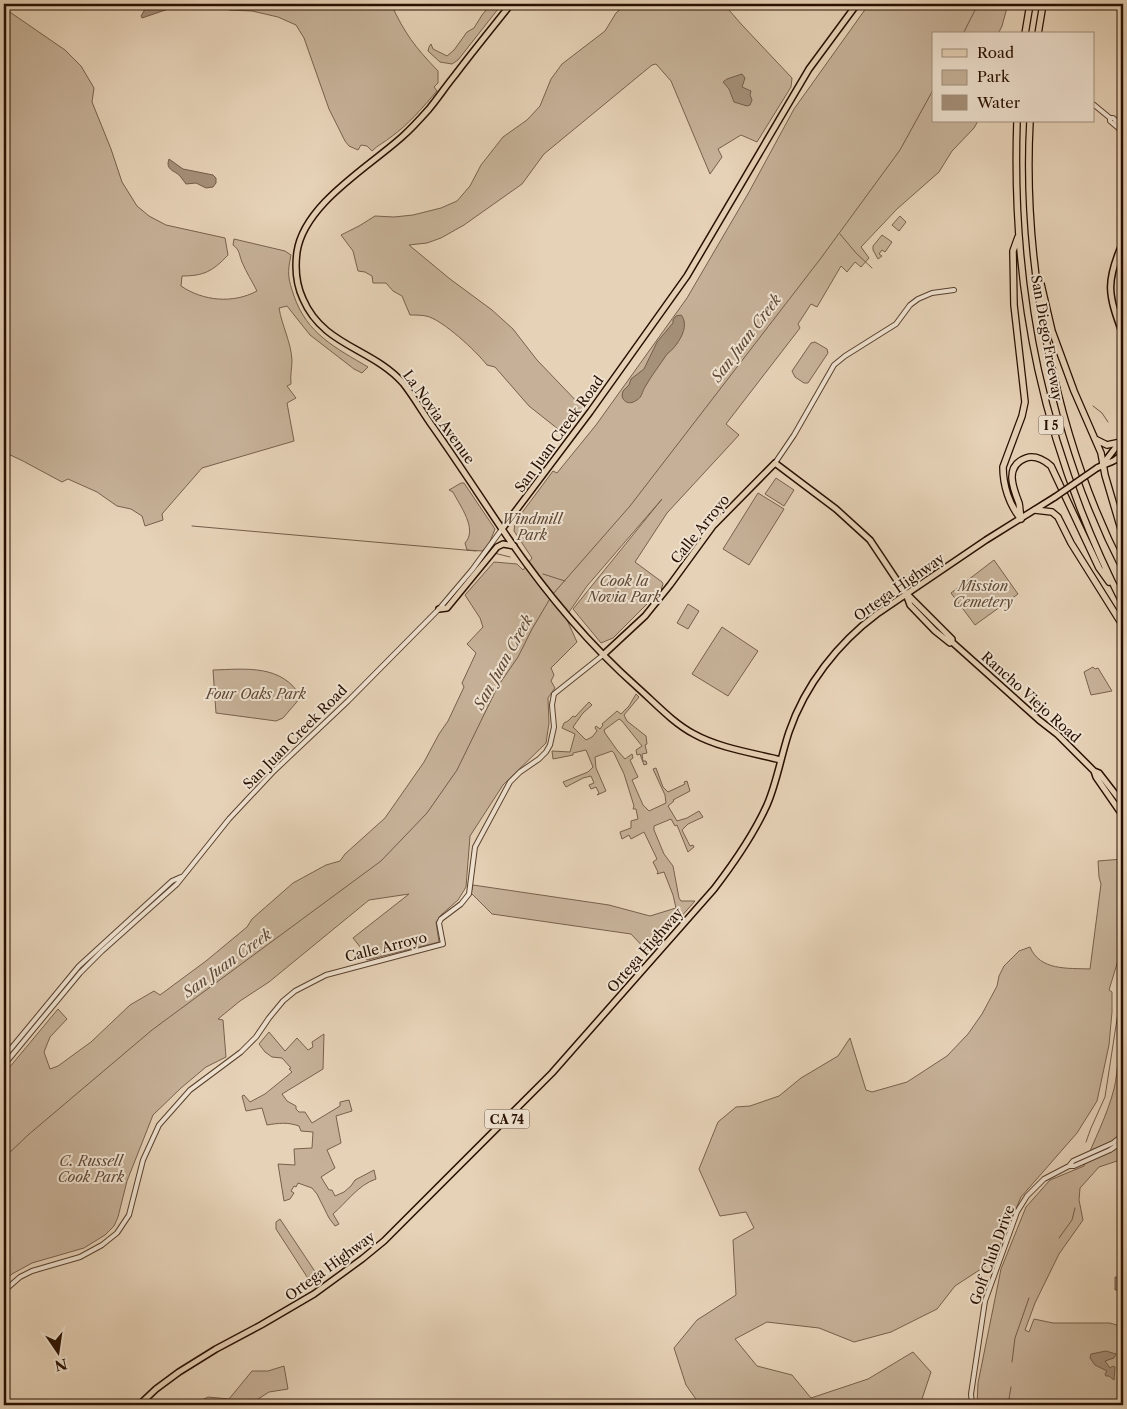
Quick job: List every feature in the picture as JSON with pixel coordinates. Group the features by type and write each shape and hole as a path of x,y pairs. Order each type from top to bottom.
{"highway":[{"path":"1026,32 1030,4"},
{"path":"1038,32 1043,4"},
{"name":"San Diego Freeway","path":"1017,122 1018,235 1023,290 1032,341 1051,426 1097,550 1123,604"},
{"name":"San Diego Freeway","path":"1030,122 1029,191 1041,310 1065,418 1090,496 1123,569"},
{"path":"1018,235 1012,251 1025,402 1022,416 1005,460 1003,476 1013,510 1021,519"},
{"path":"1036,265 1052,330 1074,391 1101,453 1100,467 1123,536"},
{"path":"1096,439 1106,445 1122,440"},
{"path":"1021,519 1019,505 1012,485 1012,474 1015,466 1023,459 1038,458 1052,466 1099,568 1120,598"},
{"path":"1035,510 1052,512 1058,517 1076,551 1123,626"}],"main road":[{"name":"La Novia Avenue","path":"511,4 429,108 403,135 318,209 309,221 302,234 298,248 296,268 300,293 315,320 326,332 389,370 402,383 466,473 534,575 603,655 678,723 694,734 709,741 781,760"},
{"name":"San Juan Creek Road","path":"502,529 590,412 687,276 809,69 857,4"},
{"path":"1123,242 1113,265 1110,291 1112,305 1123,335"},
{"name":"Ortega Highway","path":"1100,467 1122,440"},
{"name":"Ortega Highway","path":"140,1405 156,1389 186,1367 314,1294 362,1259 412,1214 546,1080 714,889 735,862 751,837 768,804 795,715 822,670 837,651 865,623 986,540 1100,467 1112,463 1123,453"},
{"name":"Rancho Viejo Road","path":"774,463 836,509 870,540 906,594 910,605 920,617 950,643 952,642 1057,734 1094,771 1103,776 1123,804"},
{"name":"Calle Arroyo","path":"603,655 645,616 706,535 774,463"},
{"path":"439,609 447,608 497,546 503,544 514,546"},
{"name":"Rancho Viejo Road","path":"1094,771 1096,777 1123,816"}],"street":[{"path":"1094,105 1123,127"},
{"path":"1110,118 1110,121 1123,132"},
{"name":"Calle Arroyo","path":"774,463 790,440 834,365 896,324 910,305 918,298 932,293 954,290"},
{"name":"San Juan Creek Road","path":"4,1065 80,973 177,884 229,819 274,771 348,702 439,609 472,570 502,529"},
{"name":"Calle Arroyo","path":"4,1291 20,1277 32,1271 80,1257 117,1233 129,1215 143,1160 159,1125 190,1090 241,1052 256,1037 284,1001 295,992 326,974 443,944 439,923 441,919 461,904 469,894 475,847 510,782 520,772 539,759 550,745 554,727 552,706 554,694 603,655"},
{"name":"San Juan Creek Road","path":"4,1057 40,1011 88,956 172,881 181,877"},
{"name":"Golf Club Drive","path":"1069,1166 1073,1161 1114,1143 1123,1135"},
{"name":"Golf Club Drive","path":"972,1405 971,1394 983,1310 1018,1212 1034,1188 1044,1179 1069,1166 1074,1166 1094,1157 1123,1141"}],"green space":[{"path":"222,4 391,4 411,40 438,71 438,83 434,87 437,91 410,121 389,139 372,151 367,146 361,145 358,150 349,146 345,141 329,109 304,38 296,25 278,17 252,11 229,10"},
{"path":"491,4 502,4 458,60 452,64 440,62 428,51 431,44 433,49 447,56 454,50 467,32 474,28"},
{"path":"626,4 729,4 729,10 792,78 791,87 757,142 741,135 718,149 722,157 710,174 671,81 656,64 652,65 544,154 522,184 464,225 441,238 427,243 409,245 492,310 513,329 537,360 583,408 563,433 529,406 495,367 487,365 476,352 450,329 433,318 410,315 402,296 393,291 386,283 373,283 372,276 358,271 353,251 341,235 375,216 413,215 441,208 457,201 470,186 481,165 503,137 527,120 540,106 551,79 562,64 605,31 616,13"},
{"path":"869,4 1008,4 999,32 932,32 932,122 977,122 952,151 939,172 897,209 861,247 869,258 861,267 855,262 847,272 841,266 817,307 811,304 798,324 800,328 726,424 739,435 667,513 635,562 662,582 661,590 613,638 601,643 573,609 662,499 587,586 567,615 567,620 577,642 551,668 554,675 551,681 555,688 548,698 549,723 546,743 503,785 470,836 466,887 458,900 436,922 439,942 367,960 364,947 361,948 353,938 409,894 369,900 269,982 240,1001 218,1019 223,1020 226,1057 206,1067 153,1115 127,1181 114,1226 105,1235 84,1248 32,1263 12,1274 4,1281 4,1074 58,1009 67,1019 50,1037 44,1052 50,1069 58,1066 91,1042 130,1005 154,991 160,995 206,961 247,927 252,919 293,883 326,865 340,861 345,854 385,818 424,762 448,721 464,687 462,683 476,653 467,644 483,627 480,618 465,595 494,562 517,564 523,570 532,558 514,531 515,522 553,471 557,473 596,425 687,298 749,192 794,109"},
{"path":"4,8 65,50 81,66 94,88 92,102 122,182 137,206 149,216 166,225 225,238 228,255 208,272 182,276 181,286 208,298 228,299 248,295 257,291 238,251 233,245 234,239 285,251 291,255 289,280 292,290 307,320 324,339 368,367 362,373 354,369 310,335 287,306 279,308 292,360 291,384 287,386 296,398 287,403 294,441 202,468 162,514 163,520 145,526 142,516 131,509 117,506 97,492 68,479 62,482 4,452"},
{"path":"900,216 906,222 899,231 892,225"},
{"path":"882,235 892,242 885,252 882,250 879,254 882,256 878,259 873,246"},
{"path":"815,342 827,349 828,353 808,383 804,383 795,377 792,371 811,343"},
{"path":"776,478 794,490 784,506 765,494"},
{"path":"464,483 495,529 489,544 482,551 467,550 465,543 469,537 469,524 453,492 449,490"},
{"path":"758,493 784,509 749,565 723,549"},
{"name":"Mission Cemetery","path":"994,560 1018,594 975,625 951,593"},
{"path":"688,604 699,611 688,629 677,623"},
{"path":"722,627 758,651 728,696 692,674"},
{"path":"1093,667 1095,669 1098,668 1112,691 1091,695 1084,672"},
{"name":"Four Oaks Park","path":"250,669 274,674 293,686 301,697 283,718 276,721 216,713 213,670"},
{"path":"636,694 639,697 624,715 627,721 646,736 647,744 645,745 647,753 642,754 643,761 646,761 647,764 644,765 640,754 637,755 636,750 642,746 622,721 619,719 604,730 625,759 632,754 633,758 630,760 638,777 632,780 643,805 649,811 666,803 665,795 653,769 656,768 663,787 668,792 685,784 684,782 687,781 690,791 673,800 668,806 677,821 699,811 703,817 688,824 682,830 690,846 693,845 694,847 688,852 677,825 675,826 671,819 654,826 654,830 664,854 673,866 679,898 681,901 695,901 649,953 631,934 492,914 471,893 473,885 609,905 650,916 676,908 664,872 657,874 658,872 653,862 657,859 644,832 631,839 629,835 622,839 620,832 631,828 631,821 638,819 636,809 633,809 634,806 624,774 614,753 612,751 595,757 596,768 606,791 597,795 599,793 596,787 591,789 589,785 594,783 591,776 566,787 563,782 588,772 593,767 586,750 553,759 552,751 570,752 575,734 562,728 564,723 573,716 575,717 589,702 592,705 583,713 573,727 586,740 597,731 596,726 600,729 602,724 617,711 621,714 629,706"},
{"path":"1123,859 1123,944 1109,990 1112,992 1112,1012 1109,1045 1097,1101 1077,1133 1021,1197 993,1261 955,1286 937,1309 891,1332 854,1342 819,1328 767,1322 735,1339 757,1366 792,1375 811,1398 868,1379 913,1352 931,1372 920,1405 700,1405 686,1385 674,1348 697,1320 736,1295 733,1240 754,1228 746,1212 720,1216 699,1169 718,1122 736,1107 750,1106 779,1096 801,1078 838,1056 850,1038 866,1090 872,1092 907,1082 947,1056 968,1034 982,1014 997,986 1004,966 1019,951 1030,947 1040,960 1056,967 1090,969 1101,884 1098,861"},
{"path":"1123,1027 1123,1159 1099,1167 1080,1188 1079,1200 1083,1220 1059,1254 1035,1303 1025,1330 1029,1332 1034,1319 1053,1323 1110,1323 1123,1327 1123,1405 977,1405 978,1383 1001,1269 1026,1207 1050,1180 1084,1166 1114,1089"},
{"path":"269,1032 285,1051 297,1038 308,1050 313,1047 312,1042 324,1034 323,1069 282,1094 287,1101 296,1106 299,1112 305,1112 312,1123 340,1106 340,1102 349,1100 352,1111 336,1116 341,1143 327,1150 335,1168 321,1177 329,1190 332,1190 335,1196 344,1192 355,1180 374,1170 376,1179 364,1185 333,1214 339,1224 335,1226 312,1188 298,1183 291,1191 294,1193 290,1199 284,1201 278,1164 295,1165 294,1149 312,1148 313,1132 301,1131 299,1126 291,1124 267,1125 262,1108 246,1111 242,1096 244,1095 250,1102 265,1094 292,1072 289,1069 291,1068 282,1058 272,1057 259,1044"},
{"path":"280,1219 322,1282 314,1285 311,1283 276,1229 276,1222"},
{"path":"284,1366 288,1389 269,1392 249,1405 192,1405 208,1397 229,1399 252,1371 268,1371"}],"water":[{"path":"148,4 180,5 142,18 141,16"},
{"path":"742,74 745,78 742,87 751,91 752,100 750,105 747,106 734,102 729,89 723,82"},
{"path":"169,159 183,169 213,175 216,178 216,183 213,187 206,188 196,183 186,184 180,176 169,168"},
{"path":"681,315 684,320 682,336 675,347 667,354 640,397 630,403 626,402 622,396 623,391 629,385 631,379 644,369 657,342 673,323 676,316"},
{"path":"1115,1277 1123,1277 1123,1290 1115,1290"},
{"path":"1106,1351 1116,1354 1114,1358 1105,1361 1110,1368 1115,1367 1114,1380 1106,1376 1107,1371 1095,1365 1090,1358 1091,1354"}],"waterway":[{"name":"San Juan Creek","path":"964,32 978,4"},
{"name":"San Juan Creek","path":"553,594 630,506 821,258 900,150 932,92"},
{"path":"840,234 872,268"},
{"path":"1093,406 1102,413 1108,422"},
{"path":"1119,470 1123,488"},
{"path":"192,526 476,551"},
{"path":"494,553 510,557"},
{"path":"543,574 565,581"},
{"name":"San Juan Creek","path":"4,1158 28,1135 152,1030 381,861 427,813 457,770 498,686 518,657 551,597"},
{"path":"1086,1142 1105,1097 1119,1006 1123,993"},
{"path":"1059,1238 1072,1220 1075,1208"},
{"path":"1012,1362 1015,1338 1029,1298"},
{"path":"1008,1405 1011,1387"}],"park label":[{"name":"Windmill Park","path":"532,528"},
{"name":"Cook la Novia Park","path":"624,590"},
{"name":"C. Russell Cook Park","path":"91,1170"}]}
